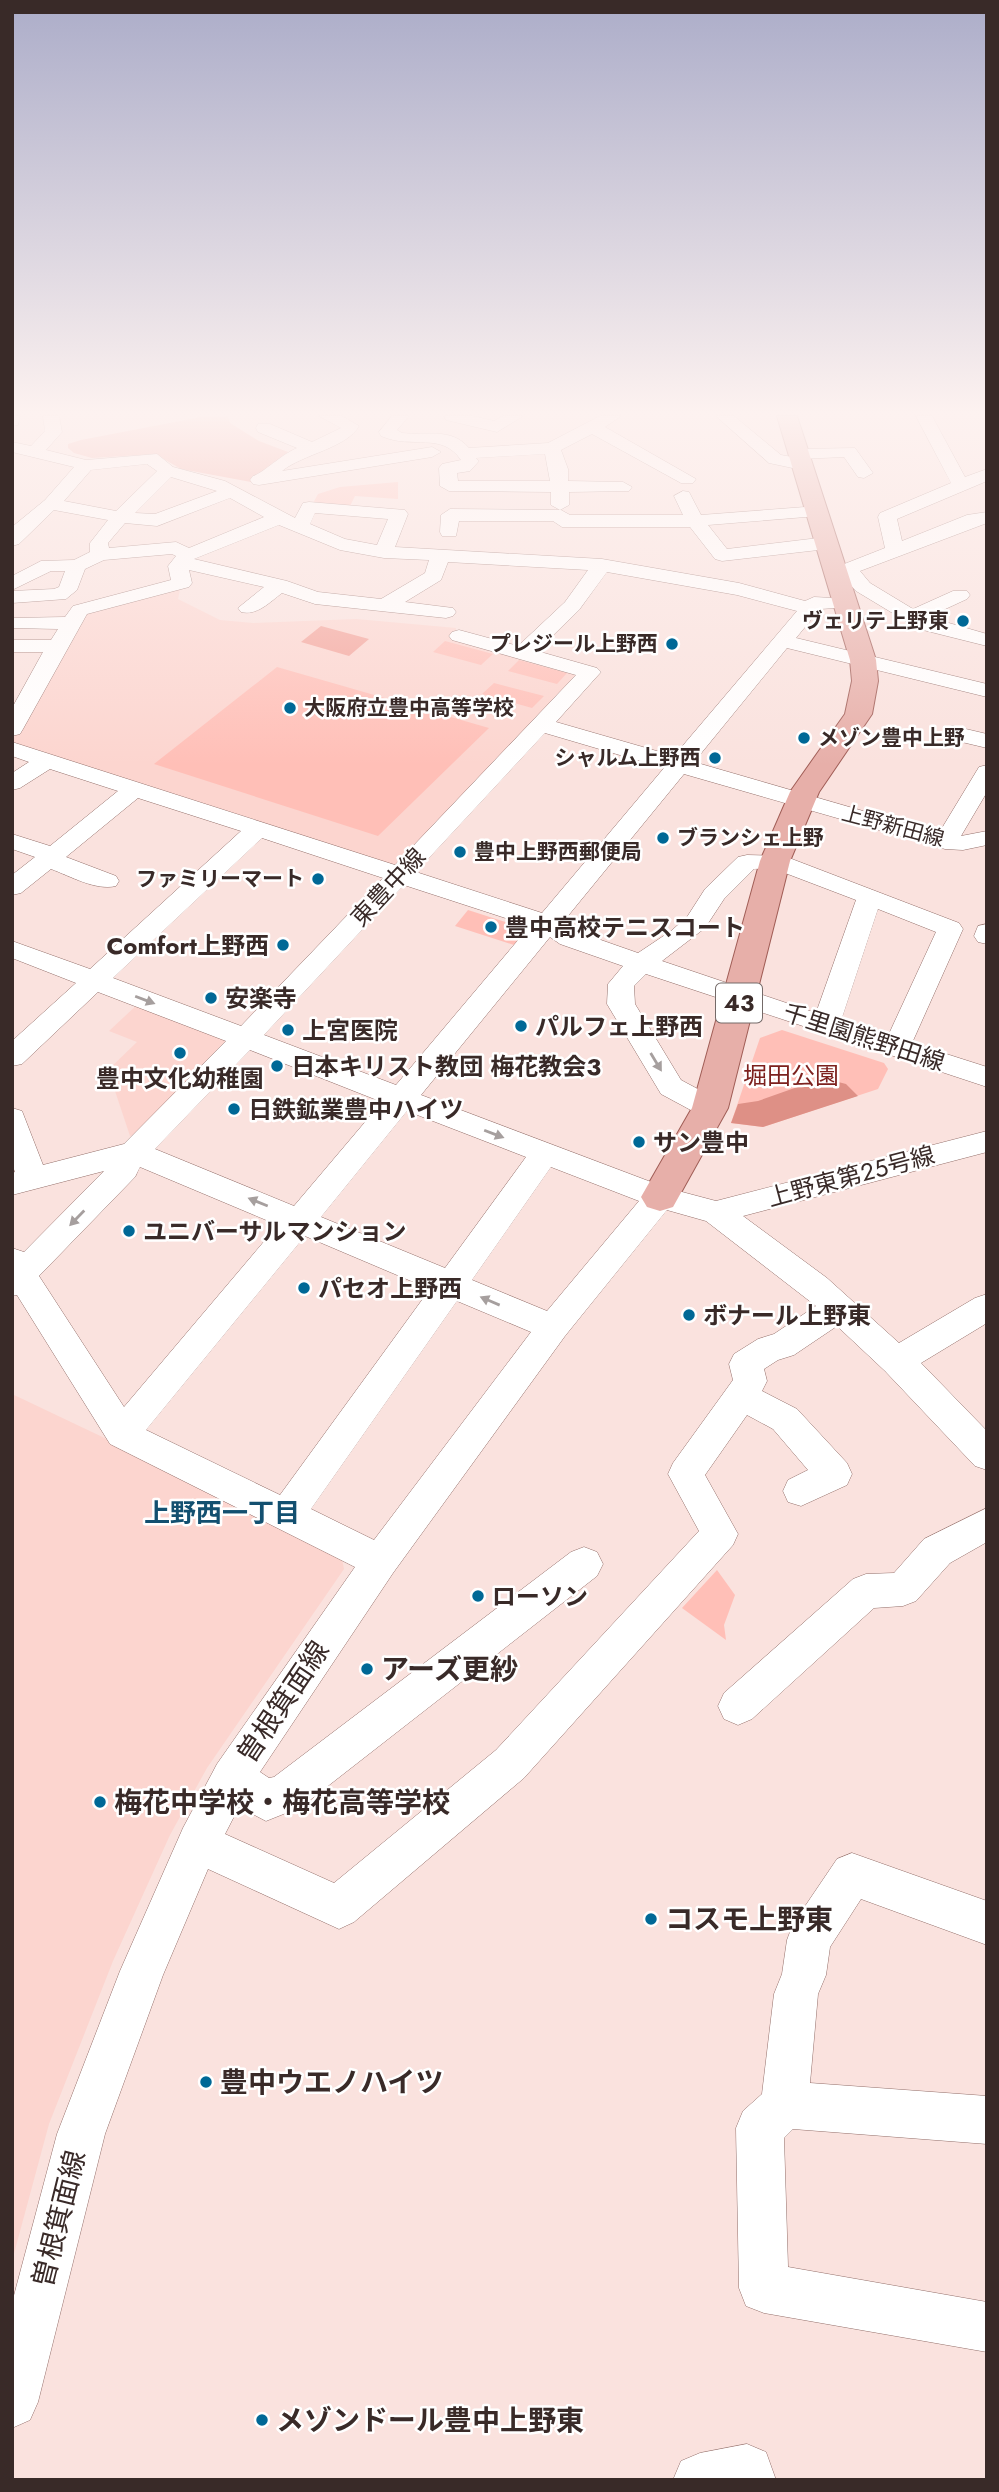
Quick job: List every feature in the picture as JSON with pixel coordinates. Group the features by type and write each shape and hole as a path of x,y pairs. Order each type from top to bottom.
{"main road":[{"path":"824,532 842,572 845,603 865,671"},
{"name":"43","path":"660,1197 710,1108 775,862 809,783 859,716 865,671"}],"street":[{"path":"100,555 99,544 108,532"},
{"path":"183,559 247,532"},
{"path":"314,532 340,544 384,552 602,565 739,589 809,608"},
{"path":"384,552 392,532"},
{"path":"563,532 566,562"},
{"path":"704,532 722,555 827,543"},
{"path":"891,532 895,550"},
{"path":"842,572 940,532"},
{"path":"12,584 48,565 77,566 100,555 176,548 183,559 179,575 182,583 80,610 57,646 12,729"},
{"path":"383,606 434,576 440,556"},
{"path":"183,559 281,578 412,589"},
{"path":"459,636 522,653 572,606 602,565"},
{"path":"12,597 59,595 67,590 77,566"},
{"path":"842,572 919,621 987,640"},
{"path":"281,578 314,598 446,612"},
{"path":"248,608 281,578"},
{"path":"894,668 919,621 960,594"},
{"path":"122,1434 809,608 814,603 845,603"},
{"path":"15,623 72,623"},
{"path":"782,640 865,671 894,668 987,691"},
{"path":"12,646 57,646"},
{"name":"東豊中線","path":"15,1273 124,1169 134,1152 246,1038 590,672 522,653"},
{"path":"541,725 800,802"},
{"path":"953,733 987,741"},
{"name":"千里園熊野田線","path":"12,749 547,923 569,938 740,998 987,1077"},
{"path":"12,783 47,761"},
{"path":"965,841 987,772"},
{"path":"12,888 135,789"},
{"name":"上野新田線","path":"800,802 965,841 987,854"},
{"path":"12,1057 258,829"},
{"path":"12,841 107,881"},
{"path":"710,1108 671,1087 621,1004 621,984 642,963 680,937 695,922 714,894 747,862 775,862 870,896 950,929 896,1048"},
{"path":"825,1025 870,896"},
{"path":"12,949 660,1197 716,1212 816,1287 897,1361 987,1455"},
{"path":"12,1118 22,1181 134,1152 300,1219 553,1327"},
{"name":"上野東第２５号線","path":"716,1212 987,1140"},
{"path":"288,1513 545,1153"},
{"name":"曽根箕面線","path":"12,2402 81,2134 142,1971 198,1843 232,1778 380,1561 553,1327 660,1197"},
{"path":"15,1273 122,1434 288,1513 380,1561"},
{"path":"897,1361 987,1307"},
{"path":"198,1843 339,1907 510,1764 719,1534 686,1474 750,1381 746,1364 770,1348 782,1346 839,1308"},
{"path":"741,1396 785,1419 834,1474 801,1491"},
{"path":"738,1706 866,1591 903,1589 937,1551 987,1524"},
{"path":"232,1778 266,1800 286,1793 584,1564"},
{"path":"987,1923 852,1874 809,1940 804,1975 796,1994 784,2105 760,2128 764,2288 987,2327"},
{"path":"784,2105 987,2120"},
{"path":"700,2480 747,2471 749,2480"}],"shaded area":[{"name":"大阪府立豊中高等学校","path":"176,588 180,590 178,599 220,620 253,623 356,619 456,628 455,637 583,675 398,864 388,867 12,745 82,613"},
{"path":"321,626 369,639 349,656 301,642"},
{"path":"140,1002 233,1038 138,1134 130,1136 108,1070 137,1042 109,1031"},
{"path":"823,1078 846,1084 858,1096 763,1127 731,1123 738,1104 758,1101"},
{"name":"梅花中学校・梅花高等学校","path":"12,1394 340,1550 344,1569 207,1768 170,1835 113,1961 49,2124 12,2261"}],"green space":[{"path":"445,641 493,654 481,665 433,652"},
{"path":"519,660 567,673 557,684 508,671"},
{"path":"277,667 489,728 378,836 154,764"},
{"path":"494,683 544,696 532,708 482,694"},
{"name":"豊中高校テニスコート","path":"468,910 527,929 514,945 455,926"},
{"name":"堀田公園","path":"782,1030 884,1063 888,1069 878,1089 763,1127 731,1123 760,1038"},
{"path":"717,1570 735,1595 724,1625 726,1640 682,1608"}],"place":[{"name":"ヴェリテ上野東","path":"963,621"},
{"name":"プレジール上野西","path":"672,644"},
{"name":"大阪府立豊中高等学校","path":"290,708"},
{"name":"メゾン豊中上野","path":"804,738"},
{"name":"シャルム上野西","path":"715,758"},
{"name":"ブランシェ上野","path":"663,838"},
{"name":"豊中上野西郵便局","path":"460,852"},
{"name":"ファミリーマート","path":"318,879"},
{"name":"豊中高校テニスコート","path":"491,927"},
{"name":"Comfort上野西","path":"283,945"},
{"name":"安楽寺","path":"211,998"},
{"name":"パルフェ上野西","path":"521,1026"},
{"name":"上宮医院","path":"288,1030"},
{"name":"豊中文化幼稚園","path":"180,1053"},
{"name":"日本キリスト教団 梅花教会3","path":"277,1066"},
{"name":"日鉄鉱業豊中ハイツ","path":"234,1109"},
{"name":"サン豊中","path":"639,1142"},
{"name":"ユニバーサルマンション","path":"129,1231"},
{"name":"パセオ上野西","path":"304,1288"},
{"name":"ボナール上野東","path":"689,1315"},
{"name":"ローソン","path":"478,1596"},
{"name":"アーズ更紗","path":"367,1669"},
{"name":"梅花中学校・梅花高等学校","path":"100,1802"},
{"name":"コスモ上野東","path":"651,1919"},
{"name":"豊中ウエノハイツ","path":"206,2082"},
{"name":"メゾンドール豊中上野東","path":"262,2420"}],"district":[{"name":"上野西一丁目","path":"222,1513"}]}
